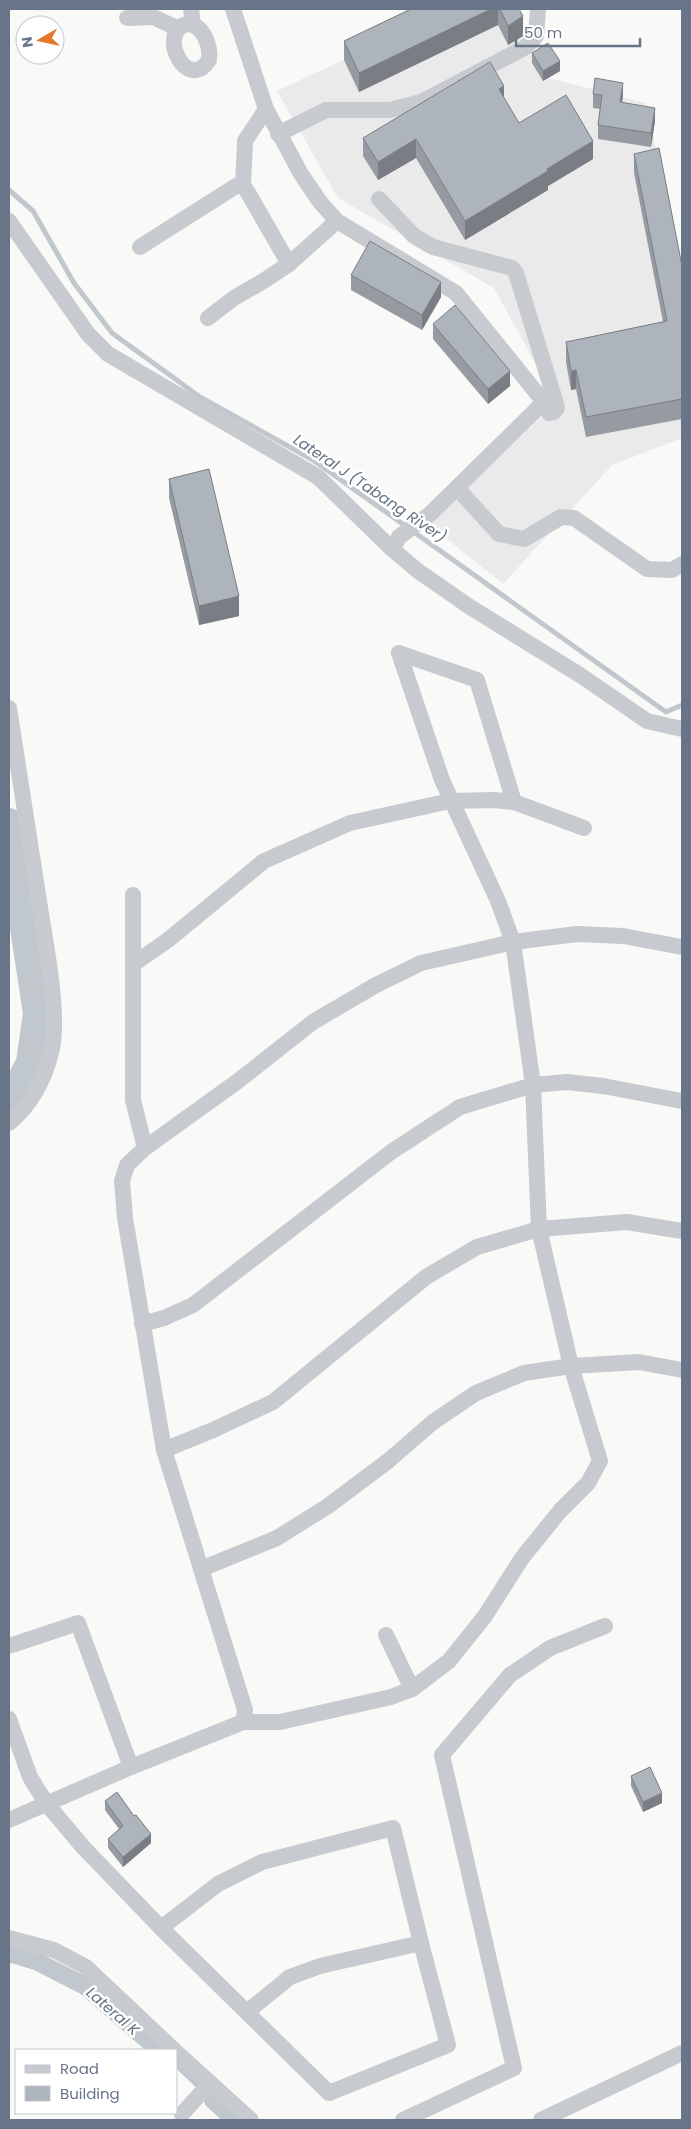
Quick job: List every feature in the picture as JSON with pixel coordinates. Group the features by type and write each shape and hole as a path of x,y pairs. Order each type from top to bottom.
{"street":[{"path":"233,9 266,109 278,134 301,174 337,221 456,292 544,402 549,414 554,412 557,408 555,400 516,273 512,268 423,243 379,198"},
{"path":"278,134 326,110 390,110 420,102 526,47 536,36 538,9"},
{"path":"127,18 187,20"},
{"path":"242,186 245,141 266,109"},
{"path":"140,247 236,186 242,186 247,191 289,264"},
{"path":"9,221 88,334 108,354 318,477 395,543 418,571 470,607 580,675 647,721 682,729"},
{"path":"208,318 234,298 289,264 337,221"},
{"path":"395,543 430,514 544,402"},
{"path":"457,488 499,534 524,539 561,517 574,518 647,569 672,570 682,564"},
{"path":"9,1820 131,1767 243,1722 280,1722 391,1697 412,1689 449,1661 485,1616 522,1558 560,1511 588,1484 600,1461 571,1366 540,1229 532,1085 513,942 498,901 450,801 399,653 483,676 514,802"},
{"path":"9,708 49,964 54,1016 51,1052 38,1090 17,1117 9,1123"},
{"path":"135,963 168,940 264,861 350,823 450,801 494,800 514,802 584,828"},
{"path":"133,895 135,963 133,1100 145,1148"},
{"path":"243,1722 245,1710 242,1696 164,1450 125,1218 122,1181 127,1165 145,1148 313,1022 376,985 421,963 513,942 577,934 623,936 682,947"},
{"path":"142,1324 164,1318 193,1305 390,1152 460,1107 532,1085 567,1082 603,1086 682,1101"},
{"path":"164,1450 273,1402 426,1278 477,1247 540,1229 627,1222 682,1231"},
{"path":"201,1570 277,1538 328,1506 388,1461 433,1422 476,1392 524,1373 571,1366 639,1362 682,1370"},
{"path":"9,1646 78,1623 131,1767"},
{"path":"403,2120 514,2068 442,1754 510,1675 550,1648 605,1626"},
{"path":"386,1635 412,1689"},
{"path":"9,1719 30,1777 46,1804 83,1848 161,1928 329,2093 448,2046 420,1943 393,1828 262,1862 218,1884 161,1928"},
{"path":"9,1938 54,1950 86,1967 173,2049"},
{"path":"247,2012 290,1977 320,1966 420,1943"},
{"path":"540,2120 682,2053"},
{"path":"178,2054 251,2120"},
{"path":"182,2114 210,2083"}],"shaded area":[{"path":"452,9 510,9 545,77 646,103 682,266 682,438 612,465 503,584 427,523 557,403 494,288 338,198 277,91"}],"building":[{"path":"411,9 491,9 359,73 344,41"},
{"path":"500,9 519,9 523,16 508,26"},
{"path":"548,43 560,61 543,71 532,53"},
{"path":"490,62 504,86 499,89 519,123 566,95 593,141 547,169 548,171 465,221 416,139 378,162 363,138"},
{"path":"595,78 623,83 620,102 655,108 651,133 598,125 602,95 593,94"},
{"path":"659,148 682,266 682,399 586,417 576,370 571,371 566,342 667,321 634,154"},
{"path":"370,241 441,282 422,315 351,275"},
{"path":"455,305 510,371 488,389 433,324"},
{"path":"209,469 239,596 199,606 169,479"},
{"path":"650,1767 662,1793 643,1802 631,1776"},
{"path":"117,1792 134,1816 136,1815 151,1834 123,1857 108,1839 123,1826 105,1801"}],"waterway":[{"name":"Lateral J (Tabang River)","path":"9,190 33,211 74,283 112,333 200,397 313,460 666,712 682,705"},
{"path":"9,823 38,1013 31,1063 9,1104"},
{"name":"Lateral K","path":"9,1953 36,1961 85,1986 158,2049"},
{"path":"178,2067 213,2100"},
{"name":"Lateral K","path":"213,2100 235,2120"}]}
